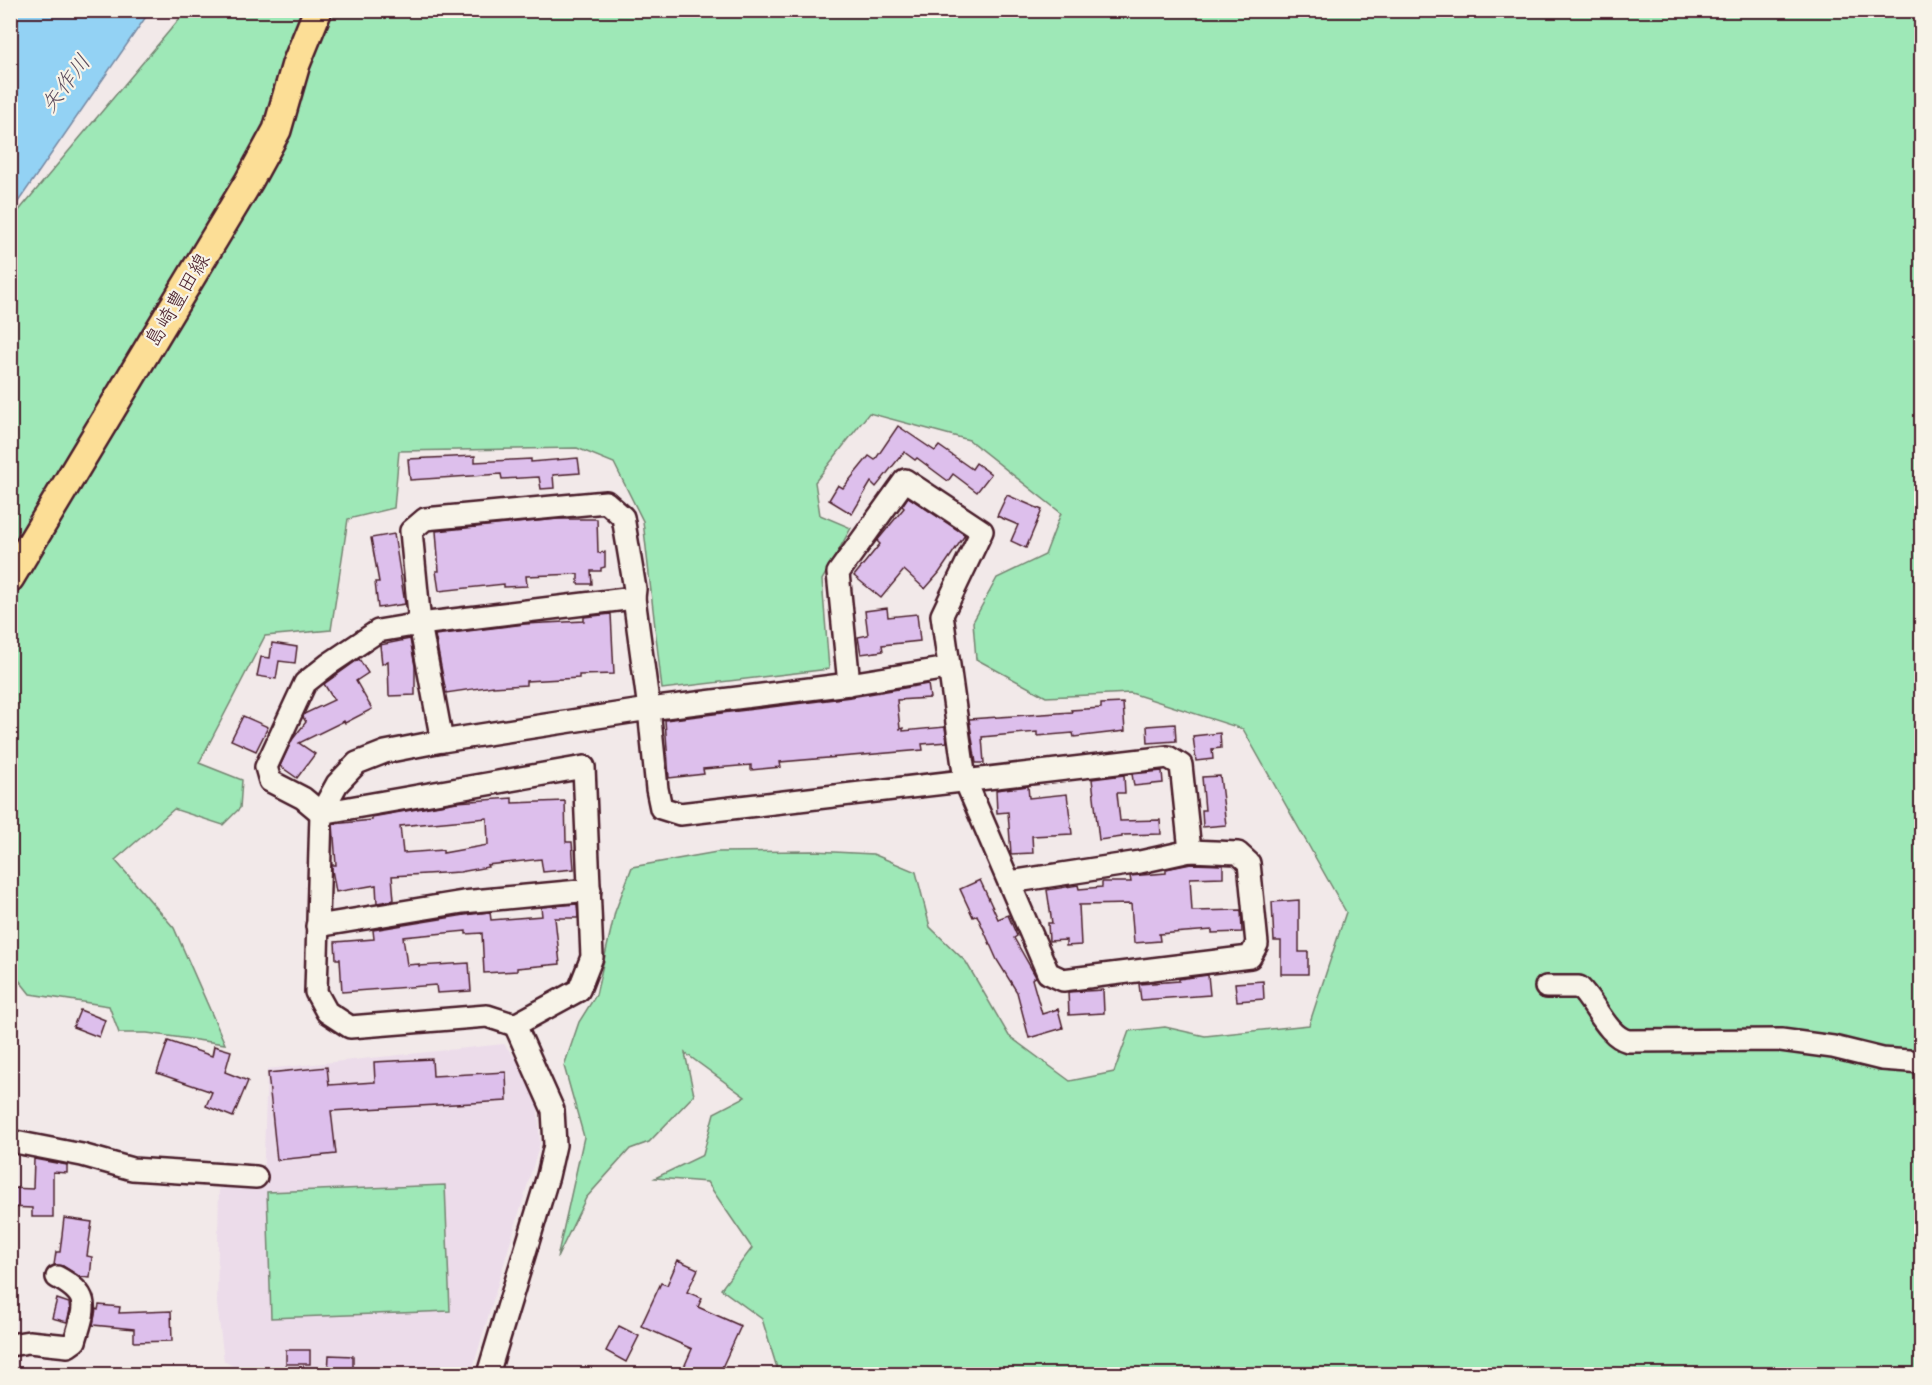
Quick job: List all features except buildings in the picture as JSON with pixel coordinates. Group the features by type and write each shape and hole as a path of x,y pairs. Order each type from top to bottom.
{"main road":[{"name":"島崎豊田線","path":"10,578 249,181 277,130 296,64 318,10"}],"street":[{"path":"849,684 838,573 905,480 982,531 942,615 948,668 965,780 1048,973 1063,980 1250,957 1257,944 1249,863 1238,853 1190,851 1140,862 1010,882"},
{"path":"442,741 420,624 411,531 425,519 606,502 623,518 635,589 634,598 661,808 680,814 1168,757 1181,765 1190,851"},
{"path":"634,598 378,631 305,683 266,767 270,781 303,798 321,813 584,767 591,890 592,957 579,990 515,1025 487,1016 350,1027 327,1012 316,992 321,813 338,784 357,763 385,752 442,741 649,709 849,684 948,668"},
{"path":"318,926 463,902 591,890"},
{"path":"1546,987 1579,987 1612,1031 1619,1038 1628,1041 1781,1040 1833,1047 1882,1059 1922,1062"},
{"path":"488,1374 548,1176 555,1145 552,1110 515,1025"},
{"path":"10,1141 82,1155 132,1169 256,1177"},
{"path":"10,1345 29,1342 68,1346 75,1341 84,1303 80,1293 72,1285 57,1277"}],"shaded area":[{"path":"504,1044 522,1066 538,1108 540,1143 471,1374 246,1374 224,1361 217,1304 219,1182 263,1182 267,1069"}],"green space":[{"path":"186,11 1921,11 1921,1374 774,1374 777,1368 762,1319 721,1289 752,1248 707,1182 655,1178 703,1155 714,1113 745,1097 685,1053 694,1095 649,1142 630,1149 586,1198 557,1258 584,1137 564,1066 579,1022 596,995 615,912 632,867 717,852 814,851 873,854 916,872 930,927 966,962 1009,1036 1070,1081 1114,1072 1129,1031 1165,1027 1205,1036 1309,1025 1346,912 1243,729 1131,693 1046,697 976,659 973,622 997,578 1045,555 1061,513 969,440 869,413 815,482 820,515 851,528 822,580 829,669 662,689 643,521 614,463 577,448 399,451 394,508 348,519 331,630 265,636 199,763 242,780 240,808 223,825 174,809 115,860 174,928 225,1044 147,1033 119,1033 109,1006 30,994 11,970 11,220"},
{"path":"445,1185 450,1311 271,1318 267,1192"}],"water":[{"name":"矢作川","path":"10,11 150,11 11,212"}]}
